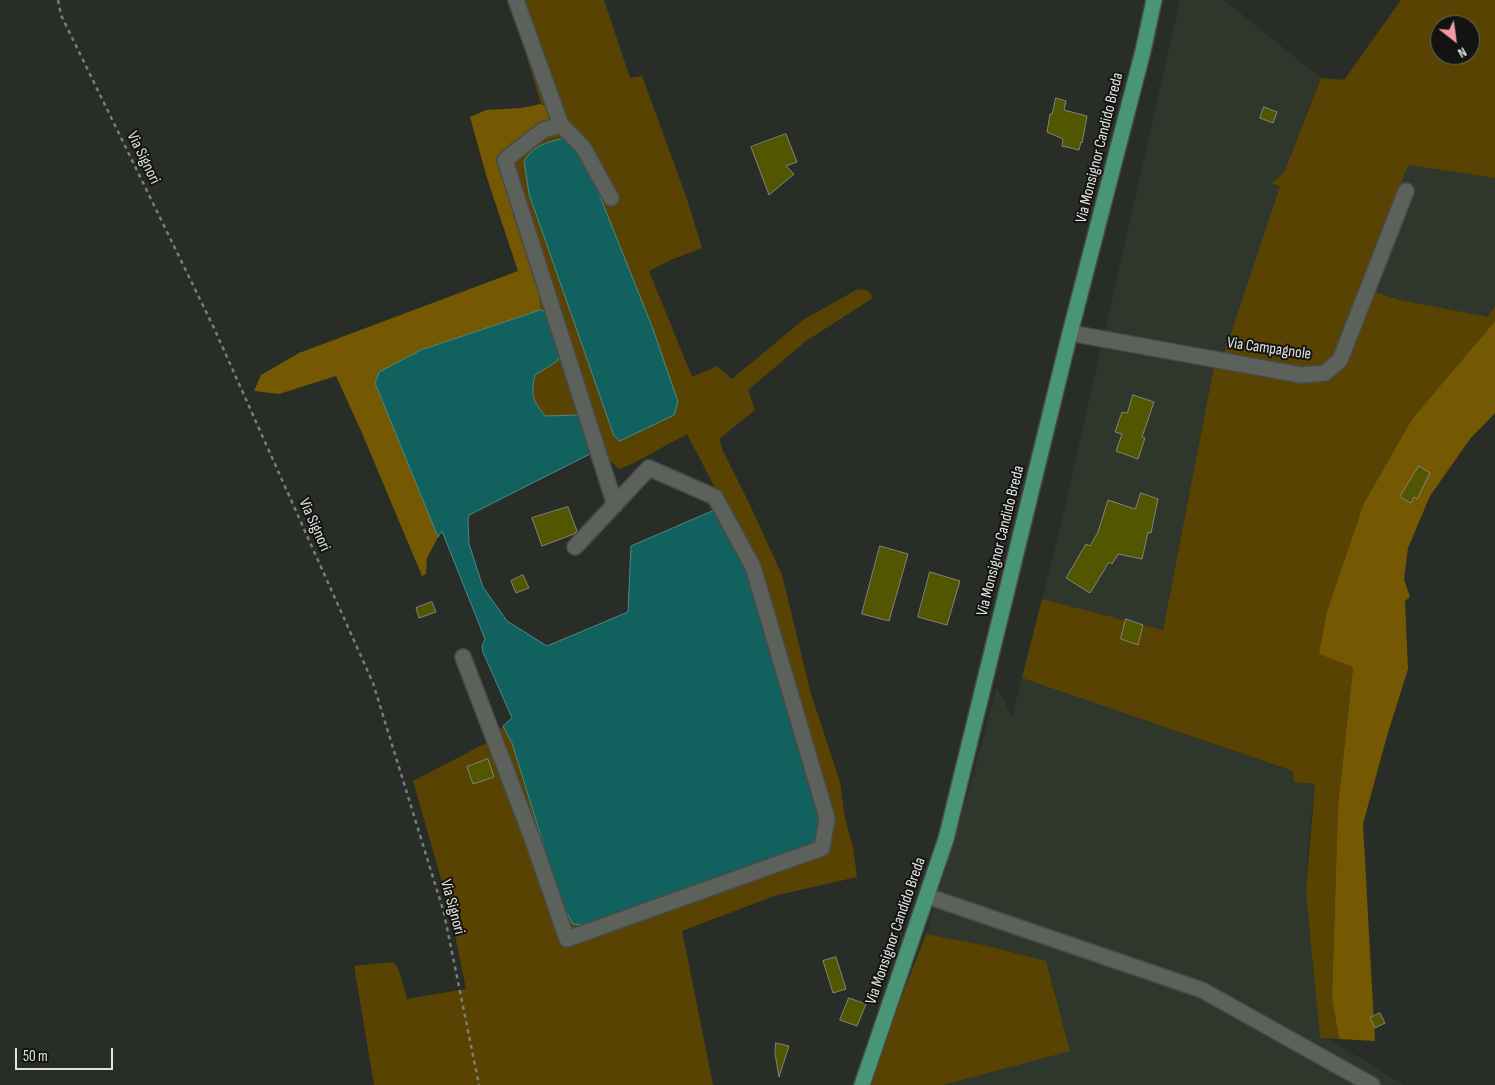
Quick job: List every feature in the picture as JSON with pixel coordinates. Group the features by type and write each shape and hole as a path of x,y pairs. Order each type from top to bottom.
{"main road":[{"name":"Via Monsignor Candido Breda","path":"862,1085 946,839 1070,333 1143,51 1154,0"}],"lane":[{"path":"516,0 561,126 583,147 611,198"},
{"path":"561,126 542,130 506,160 615,505"},
{"name":"Via Campagnole","path":"1070,333 1301,374 1325,373 1340,360 1406,191"},
{"path":"463,657 532,838 567,939 822,848 827,818 753,567 715,497 649,468 575,547"},
{"path":"927,896 1202,990 1372,1085"}],"path":[{"name":"Via Signori","path":"58,0 61,15 214,328 373,684 444,913 479,1085"}],"shaded area":[{"path":"510,0 604,0 630,78 642,76 687,199 702,248 649,271 692,377 717,366 732,379 803,320 858,289 869,291 873,298 806,341 748,390 755,410 719,439 782,575 811,694 840,782 845,819 853,847 857,877 774,896 682,931 713,1085 374,1085 354,966 394,962 399,971 407,999 466,989 450,910 413,781 490,741 503,726 512,743 561,901 724,505 687,434 632,464 619,469 598,449 579,415 545,416 537,406 533,392 535,375 556,362 555,316 541,310 504,163 511,143 546,124 555,112 541,104","holes":["524,161 620,441 614,436 529,194"]},
{"path":"1180,0 1224,0 1321,78 1284,173 1272,183 1280,185 1225,351 1215,361 1163,630 1042,599 1059,533"},
{"path":"1401,0 1495,0 1495,178 1408,165 1362,288 1400,300 1488,317 1495,306 1495,321 1412,419 1364,503 1353,667 1338,806 1332,998 1339,1039 1320,1038 1306,891 1315,784 1294,782 1293,771 1022,678 1042,599 1163,630 1215,361 1225,351 1280,186 1271,183 1284,173 1321,78 1344,80"},
{"path":"541,104 555,111 546,124 511,143 504,163 545,289 539,299 541,310 421,350 379,372 375,383 438,537 427,558 426,574 422,576 336,376 279,394 254,391 261,375 299,353 518,271 487,178 470,117 486,110 521,108"},
{"path":"1408,165 1495,178 1495,306 1488,318 1400,300 1362,288"},
{"path":"1495,321 1495,413 1470,439 1430,496 1408,548 1404,579 1410,597 1405,601 1408,669 1363,824 1375,1041 1339,1039 1332,998 1338,806 1353,667 1319,654 1327,612 1364,503 1412,419"},
{"path":"1022,678 1293,771 1294,782 1315,784 1307,860 1320,1037 1327,1038 1404,1085 943,1085 1070,1050 1046,961 984,945 926,934 997,687 1012,717"},
{"path":"926,934 984,945 1046,961 1070,1051 943,1085 868,1085"}],"water":[{"path":"567,138 575,141 591,174 653,329 678,402 674,415 620,441 614,436 529,194 524,161 537,147"},
{"path":"541,310 555,316 567,349 556,362 535,375 533,392 537,406 545,416 579,415 598,450 469,515 469,544 483,587 507,621 547,646 628,612 631,546 719,508 737,541 763,612 823,816 820,841 809,849 589,926 573,924 561,901 512,743 503,726 512,718 483,652 482,646 485,639 442,531 438,537 375,383 379,372 421,350"}],"building":[{"path":"1056,98 1066,101 1064,110 1087,116 1079,150 1062,146 1063,139 1047,132 1050,114 1052,114"},
{"path":"1264,107 1277,112 1273,123 1260,118"},
{"path":"786,134 797,162 786,166 794,174 769,195 751,147"},
{"path":"1133,395 1154,402 1142,437 1145,438 1138,459 1116,451 1122,434 1115,432 1122,412 1127,413"},
{"path":"1419,466 1430,473 1417,499 1414,497 1411,503 1400,497"},
{"path":"1141,493 1158,499 1151,533 1148,532 1142,559 1118,554 1112,564 1109,562 1090,593 1066,578 1086,544 1090,546 1098,532 1108,500 1135,509"},
{"path":"568,507 577,531 574,534 542,546 532,518"},
{"path":"880,546 908,554 889,621 862,614"},
{"path":"930,572 960,581 947,625 918,617"},
{"path":"523,575 529,588 516,593 511,581"},
{"path":"432,602 436,612 419,618 416,608"},
{"path":"1126,619 1143,625 1138,645 1121,639"},
{"path":"488,759 494,777 473,784 467,767"},
{"path":"836,957 846,989 833,993 823,961"},
{"path":"849,998 866,1004 857,1026 840,1020"},
{"path":"1380,1013 1385,1023 1375,1028 1370,1018"},
{"path":"776,1043 789,1046 779,1077 775,1053"}]}
